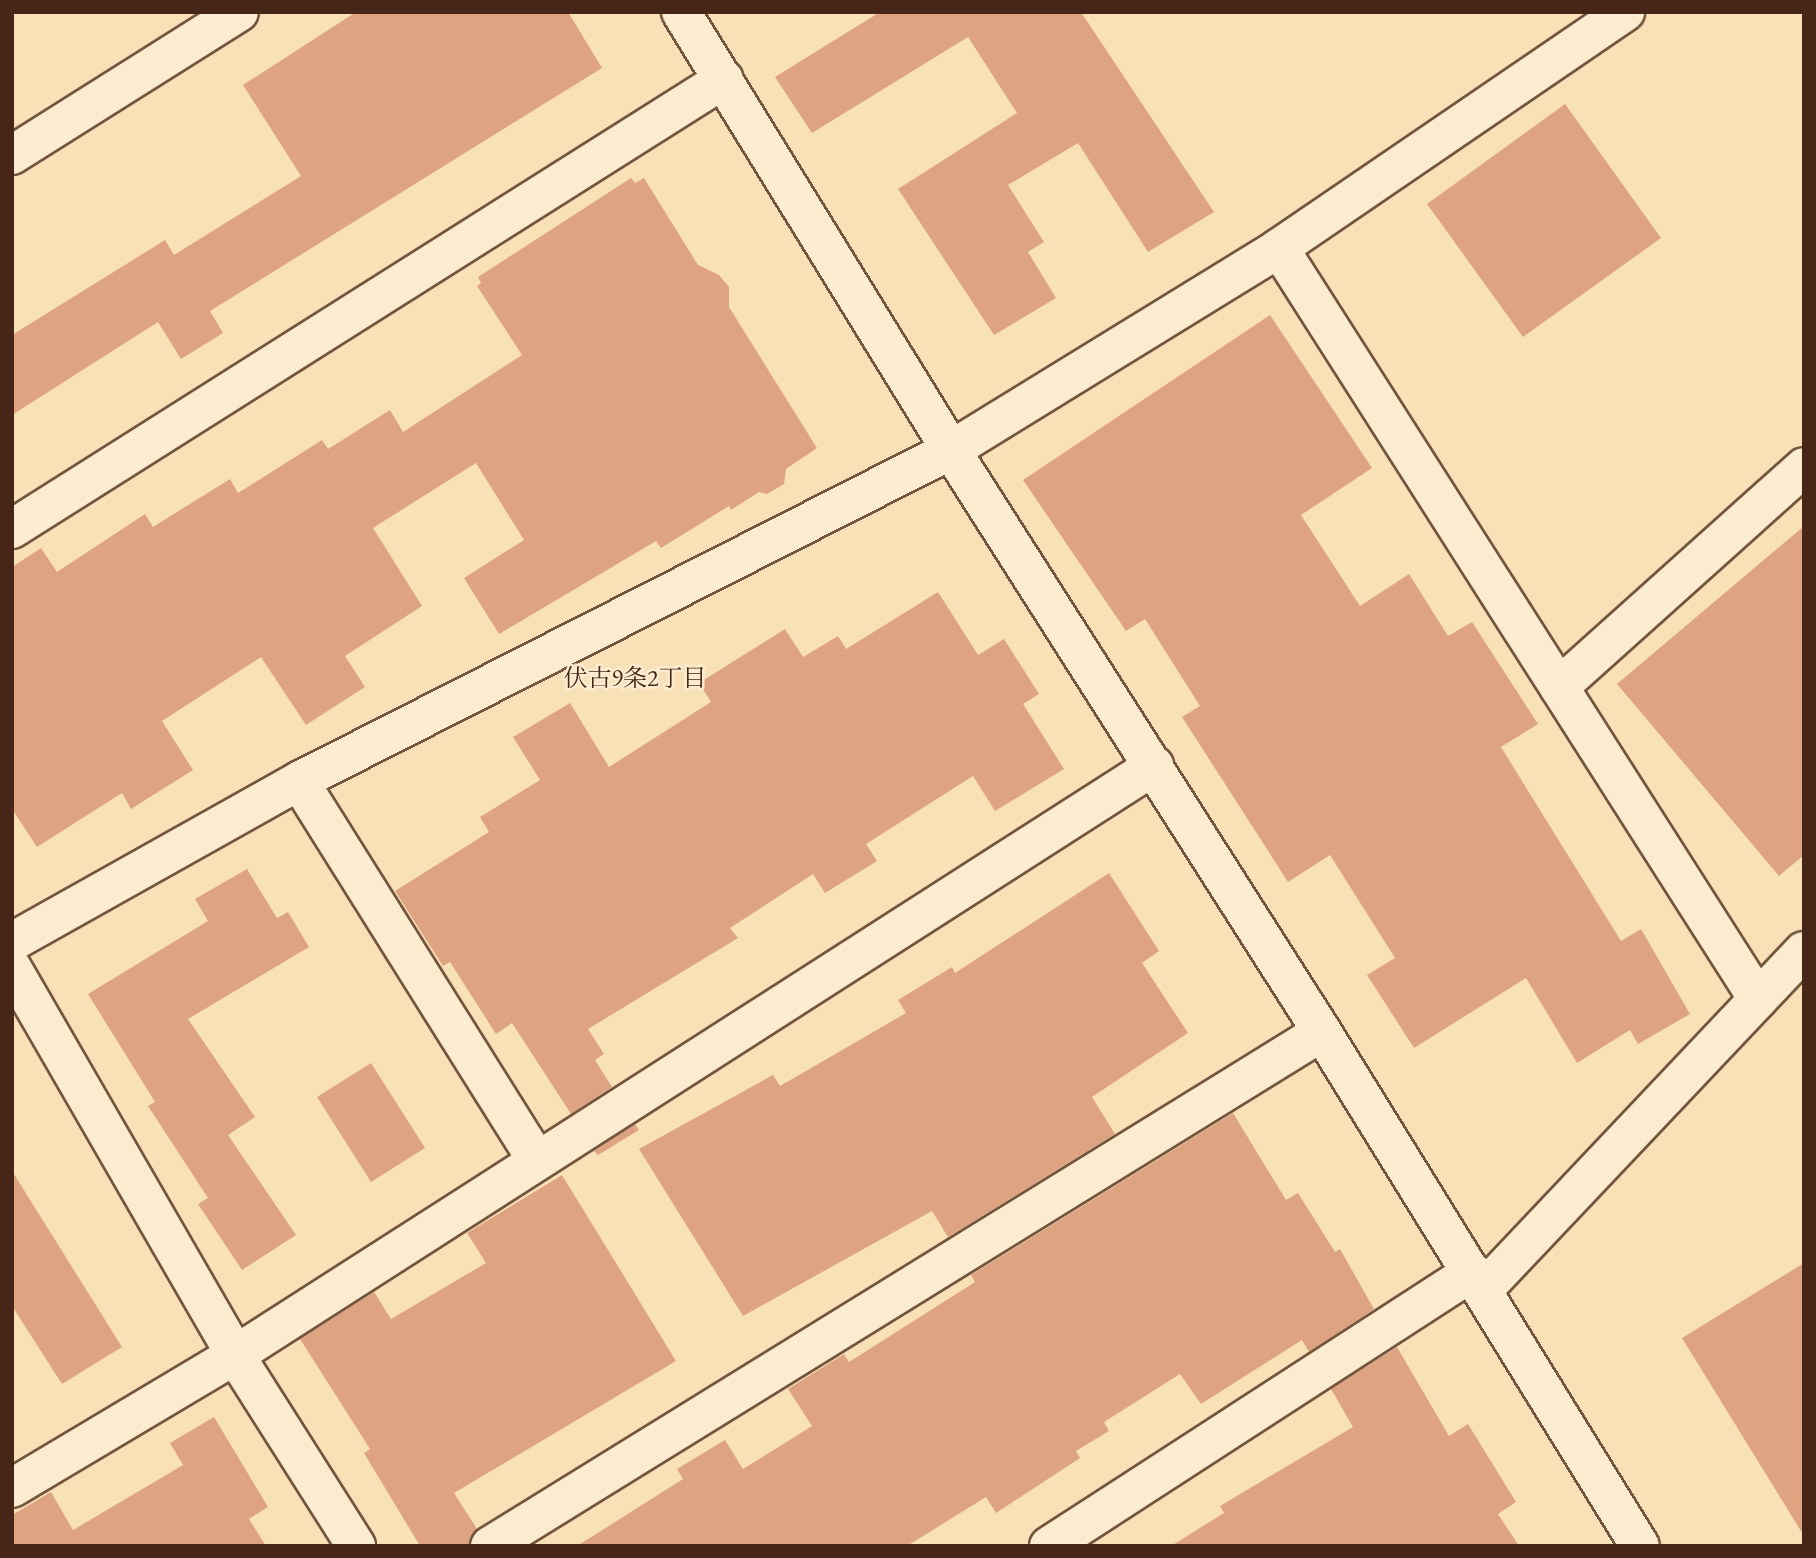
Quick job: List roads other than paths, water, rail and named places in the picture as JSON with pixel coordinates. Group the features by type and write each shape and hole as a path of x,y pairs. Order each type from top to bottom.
{"street":[{"path":"681,12 951,450 1322,1032 1640,1546"},
{"path":"356,1546 235,1355 16,938 299,781 951,450 1279,247 1625,12"},
{"path":"12,155 218,18"},
{"path":"12,529 724,79"},
{"path":"1279,247 1758,999"},
{"path":"1559,687 1804,467"},
{"path":"12,1488 235,1355 1154,766"},
{"path":"299,781 537,1161"},
{"path":"1049,1546 1478,1281 1804,951"},
{"path":"490,1546 1322,1032"}],"district":[{"name":"伏古9条2丁目","path":"635,678"}]}
